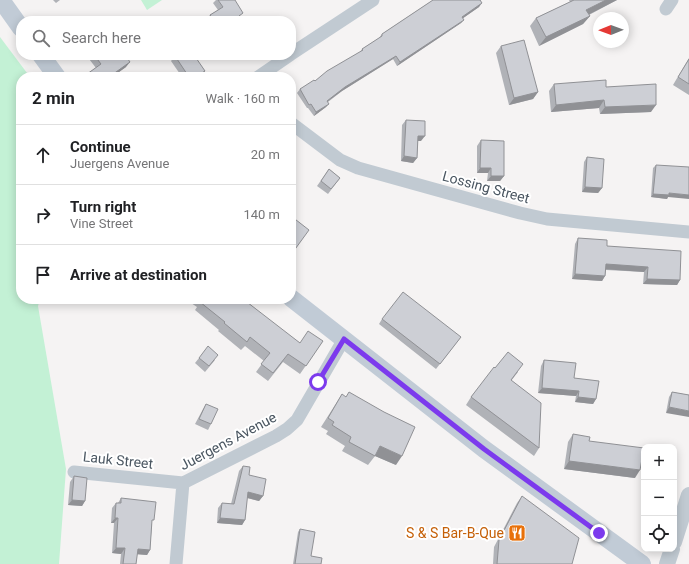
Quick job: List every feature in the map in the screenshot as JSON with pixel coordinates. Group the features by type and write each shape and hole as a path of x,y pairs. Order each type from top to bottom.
{"main road":[{"path":"1,0 16,21"},
{"path":"45,60 53,72"},
{"path":"296,302 484,449 642,564"}],"street":[{"path":"296,51 373,0"},
{"path":"265,72 283,60"},
{"name":"Lossing Street","path":"296,127 340,160 358,168 520,213 547,219 689,232"},
{"name":"Juergens Avenue","path":"176,564 183,483 287,429 297,420 344,339"},
{"name":"Lauk Street","path":"74,472 183,483"},
{"path":"677,533 689,495"},
{"path":"667,564 671,552"}],"green space":[{"path":"141,0 162,0 147,10"},
{"path":"0,37 26,72 16,72 16,304 39,304 66,469 59,564 0,564"}],"building":[{"path":"218,0 235,0 243,13 239,16 211,16 210,15 223,7"},
{"path":"433,0 480,0 482,3 462,17 464,20 400,62 396,56 345,87 327,101 329,104 316,112 311,104 309,105 300,89 363,50 362,49 382,36 382,34"},
{"path":"574,0 606,0 586,10 590,16 546,37 536,18"},
{"path":"524,40 538,92 514,98 501,46"},
{"path":"689,59 689,84 678,77"},
{"path":"98,60 129,60 130,62 116,72 90,72 101,64"},
{"path":"178,60 197,60 205,71 203,72 186,72"},
{"path":"606,80 606,87 656,84 656,105 605,107 604,100 556,105 554,84"},
{"path":"406,120 425,121 425,136 418,136 417,158 404,156"},
{"path":"481,140 504,141 504,176 491,176 491,168 480,168"},
{"path":"587,157 604,159 602,188 585,187"},
{"path":"656,165 689,167 689,195 669,193 669,195 653,194"},
{"path":"329,169 340,178 331,189 321,181"},
{"path":"296,220 309,230 296,248"},
{"path":"578,238 607,240 607,246 681,251 680,280 647,279 648,267 606,264 605,276 575,274"},
{"path":"403,292 461,337 440,364 382,319"},
{"path":"202,304 249,304 300,343 308,331 323,341 306,366 288,354 273,373 261,364 270,353 250,337 247,342 224,323 225,322"},
{"path":"208,346 218,355 209,366 199,358"},
{"path":"508,352 523,364 511,380 541,403 539,448 471,397 494,367 495,368"},
{"path":"544,360 576,363 574,378 599,381 596,399 578,397 579,391 542,388"},
{"path":"349,392 384,412 415,427 402,456 380,446 375,456 349,442 351,437 332,425 334,422 328,418 342,394 346,397"},
{"path":"672,392 689,395 689,411 669,407"},
{"path":"206,404 218,409 211,424 199,419"},
{"path":"573,434 590,437 589,441 641,448 640,470 569,461"},
{"path":"243,466 250,467 249,475 266,479 263,496 248,492 245,520 220,518 222,503 234,504"},
{"path":"74,476 87,478 85,501 72,500"},
{"path":"522,496 579,538 572,564 497,564 499,540"},
{"path":"121,498 156,502 154,520 152,520 150,550 138,549 136,564 123,564 125,548 116,548 118,518 115,518 116,503 121,503"},
{"path":"300,529 315,532 311,556 322,558 321,564 295,564"}],"place":[{"name":"S & S Bar-B-Que","path":"517,533"}],"route":[{"path":"318,382 344,339 484,449 599,533"}]}
